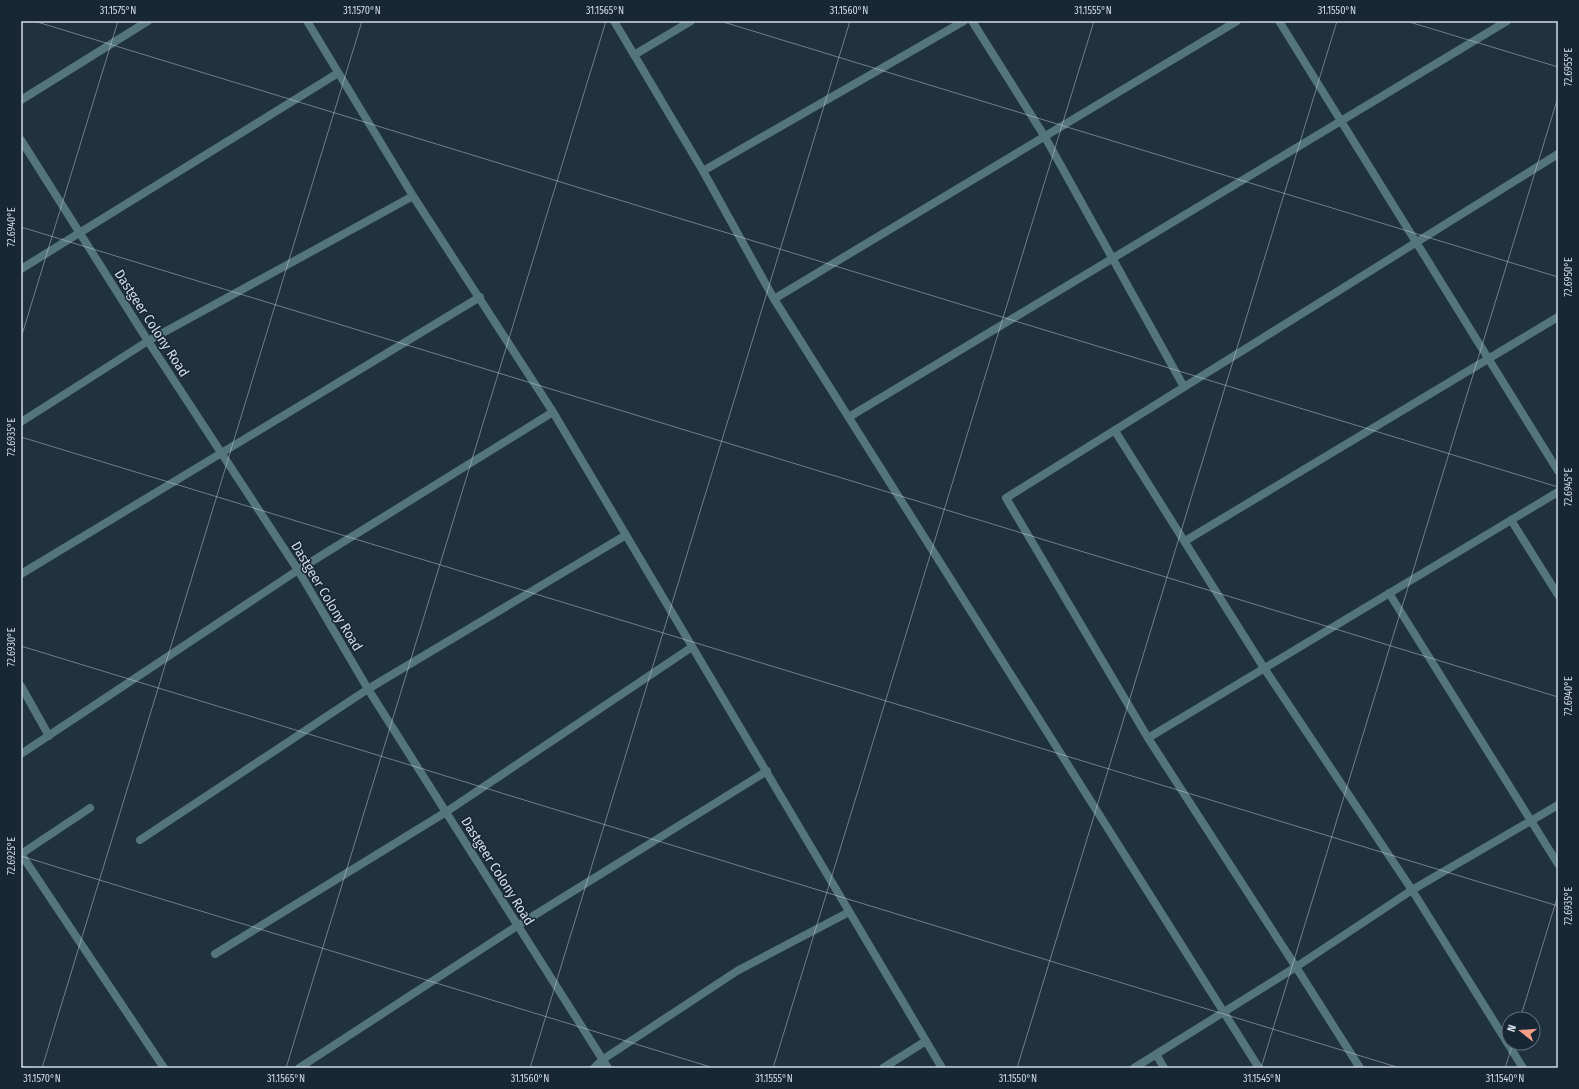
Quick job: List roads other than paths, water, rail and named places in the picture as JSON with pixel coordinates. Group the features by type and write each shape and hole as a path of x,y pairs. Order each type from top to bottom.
{"street":[{"path":"21,100 148,21"},
{"path":"307,21 413,196 480,297 553,412 942,1068"},
{"path":"614,21 703,171 774,299 1259,1068"},
{"path":"634,55 691,21"},
{"path":"703,171 964,21"},
{"path":"972,21 1044,137 1184,387"},
{"path":"774,299 1237,21"},
{"path":"1279,21 1558,471"},
{"path":"849,417 1507,21"},
{"path":"21,269 338,72"},
{"name":"Dastgeer Colony Road","path":"21,140 148,341 298,570 368,690 608,1068"},
{"path":"1360,1068 1148,738 1006,498 1558,154"},
{"path":"21,422 148,341 413,196"},
{"path":"21,574 480,297"},
{"path":"1185,541 1558,317"},
{"path":"21,754 298,570 553,412"},
{"path":"1115,431 1264,668 1412,890 1523,1068"},
{"path":"1148,738 1558,492"},
{"path":"1511,520 1558,595"},
{"path":"140,840 368,690 626,535"},
{"path":"1389,593 1558,864"},
{"path":"215,954 446,812 692,647"},
{"path":"21,686 49,736"},
{"path":"299,1068 518,926 767,771"},
{"path":"1134,1068 1296,967 1412,890 1558,805"},
{"path":"90,808 21,854 164,1068"},
{"path":"594,1068 602,1060 737,971 849,912"},
{"path":"883,1068 926,1041"},
{"path":"1156,1054 1164,1068"}]}
